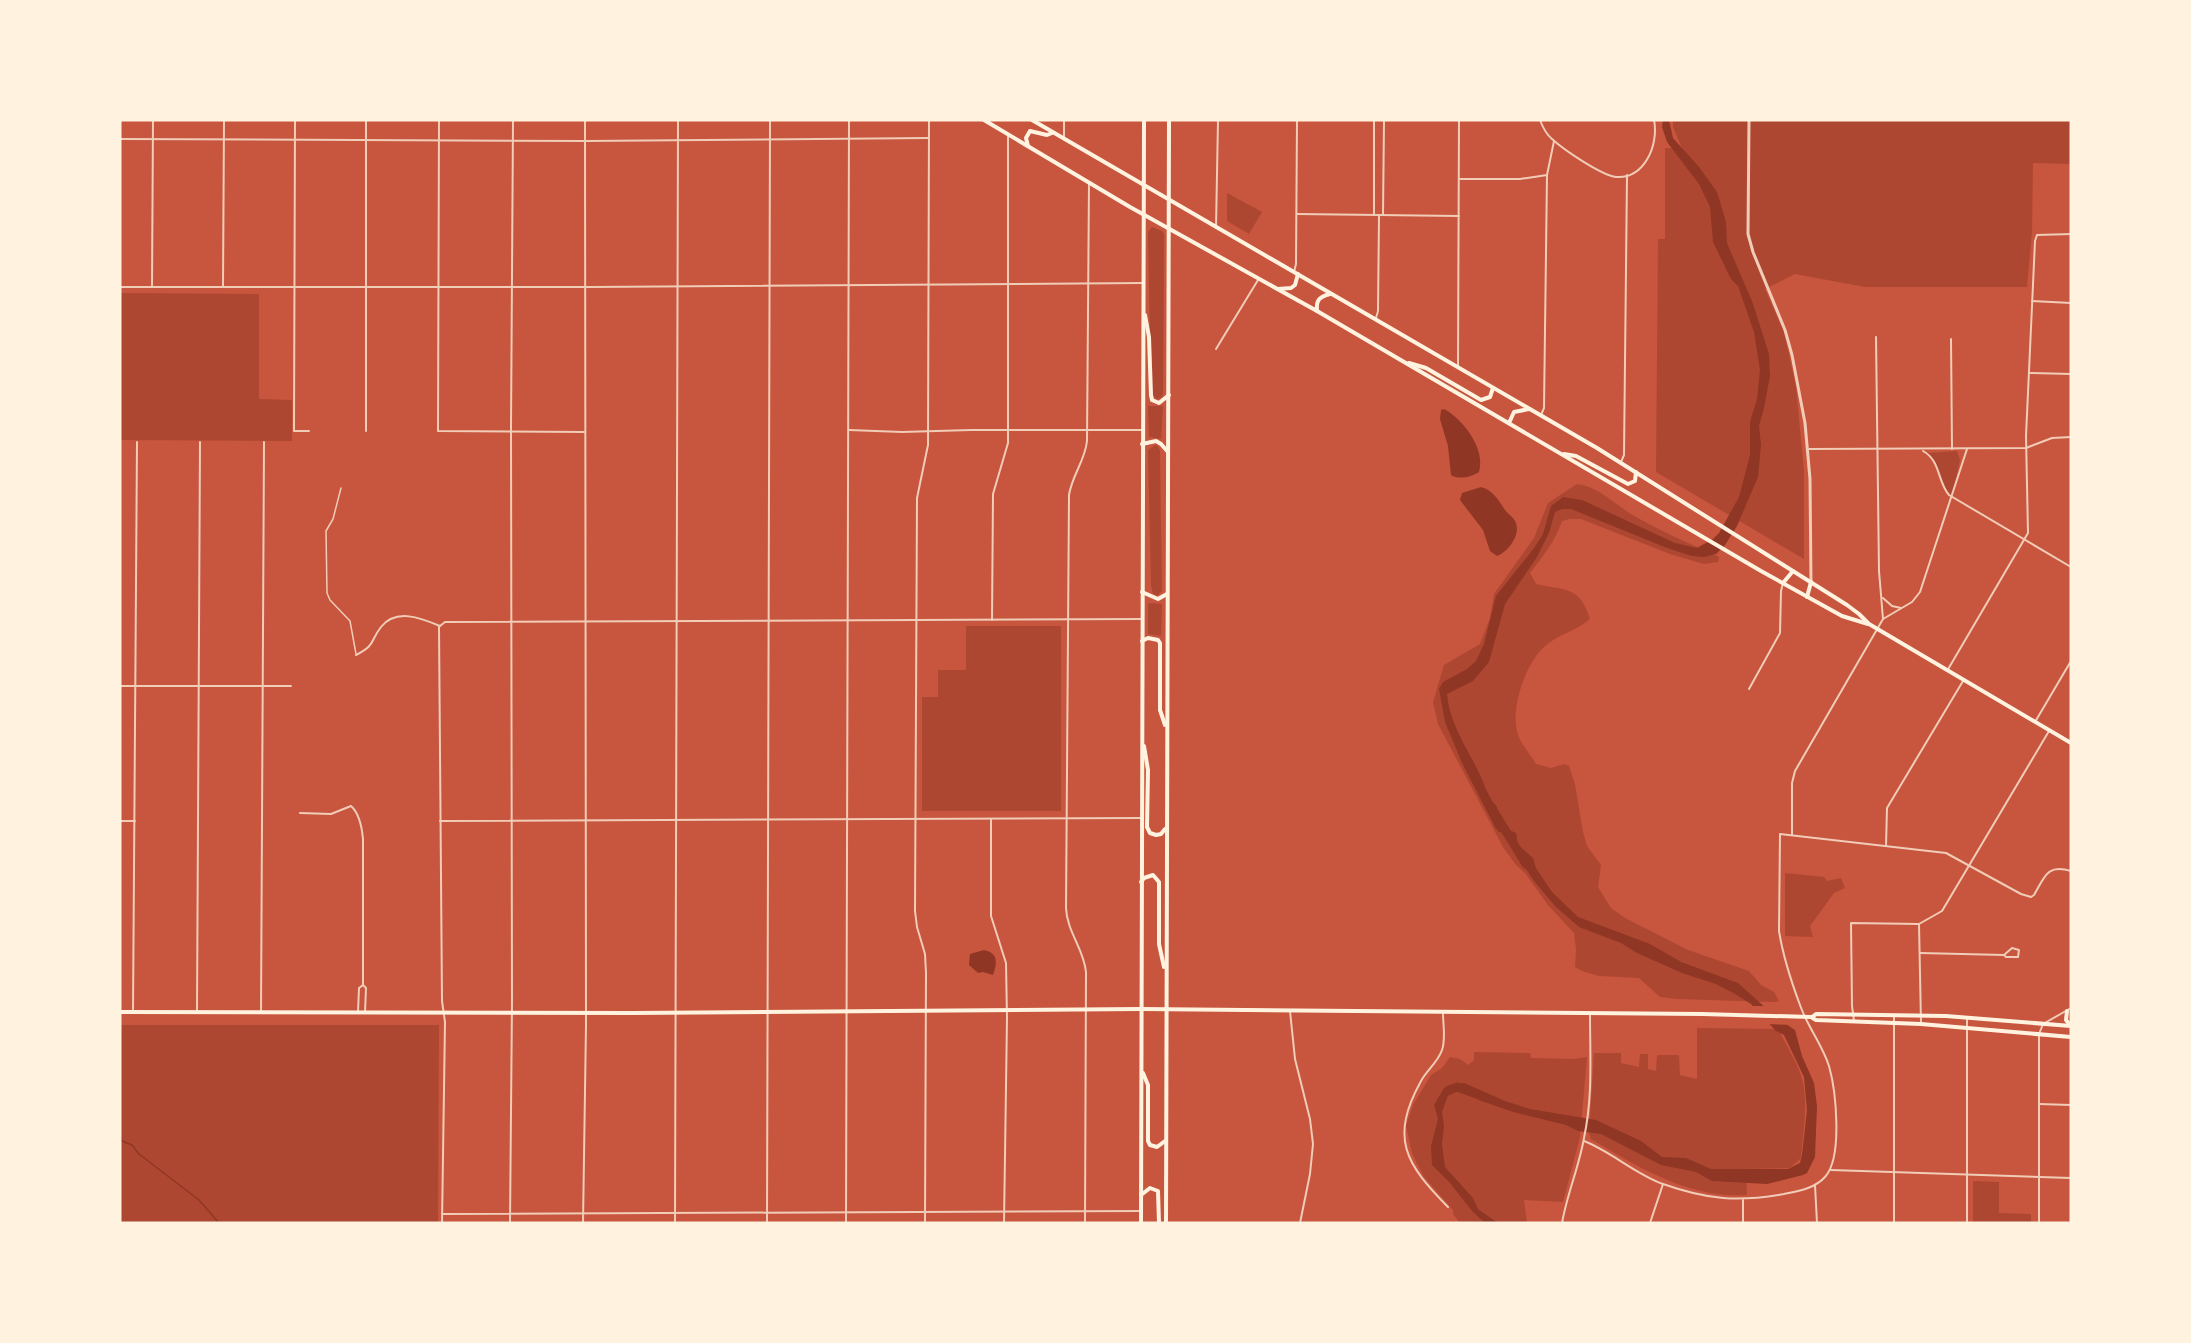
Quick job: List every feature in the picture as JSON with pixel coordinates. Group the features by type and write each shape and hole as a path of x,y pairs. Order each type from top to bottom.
{"main road":[{"path":"984,120 1089,183 1317,311 1807,597 1842,616 1869,624"},
{"path":"1032,120 1375,321 1541,415 1811,582 1859,614 1877,630 2071,743"},
{"path":"1141,1223 1140,882 1144,120"},
{"path":"1166,1223 1169,120"},
{"path":"1028,146 1026,138 1030,131 1047,135 1053,133"},
{"path":"1277,289 1291,288 1295,285 1296,273"},
{"path":"1317,311 1319,298 1331,294"},
{"path":"1143,305 1149,337 1152,400 1159,403 1170,395"},
{"path":"1402,361 1426,368 1481,400 1490,397 1493,388"},
{"path":"1509,423 1514,412 1530,409"},
{"path":"1142,444 1158,442 1168,453"},
{"path":"1560,454 1576,456 1628,484 1635,481 1636,472"},
{"path":"1783,583 1793,571"},
{"path":"1807,597 1811,582"},
{"path":"1142,591 1158,599 1167,594"},
{"path":"1142,641 1152,638 1160,643 1161,710 1167,729"},
{"path":"1142,736 1148,770 1148,827 1150,833 1159,835 1166,826"},
{"path":"1140,882 1153,875 1159,882 1159,944 1166,977"},
{"path":"120,1012 768,1012 1141,1009 1806,1017 1816,1014 1921,1014 2071,1026"},
{"path":"2069,1009 2066,1020 2071,1026"},
{"path":"1811,1017 1816,1020 1921,1024 2071,1037"},
{"path":"1142,1070 1148,1084 1148,1141 1150,1145 1157,1147 1165,1141"},
{"path":"1141,1195 1150,1188 1158,1191 1159,1223"}],"street":[{"path":"152,287 153,120"},
{"path":"223,286 224,120"},
{"path":"295,120 294,431 309,431"},
{"path":"366,120 366,431"},
{"path":"439,120 438,431 584,432"},
{"path":"510,1223 513,120"},
{"path":"583,1223 585,120"},
{"path":"675,1223 678,120"},
{"path":"767,1223 770,120"},
{"path":"846,1223 849,120"},
{"path":"925,1223 926,962 915,918 915,819 917,498 927,452 928,430 929,120"},
{"path":"1064,120 1064,140"},
{"path":"1216,228 1218,120"},
{"path":"1296,273 1297,120"},
{"path":"1374,120 1374,215"},
{"path":"1383,215 1384,120"},
{"path":"1458,368 1459,120"},
{"path":"1540,120 1545,132 1554,141 1602,173 1616,177 1628,175 1640,168 1650,155 1654,141 1654,120"},
{"path":"1749,120 1748,234 1792,355 1809,450 1811,582"},
{"path":"992,620 993,495 996,478 1007,452 1008,430 1008,135"},
{"path":"120,139 585,141 929,138"},
{"path":"1541,415 1544,408 1547,175 1554,141"},
{"path":"1459,179 1524,179 1547,175"},
{"path":"1621,463 1624,455 1628,175"},
{"path":"1085,1223 1084,962 1070,930 1067,914 1067,818 1069,495 1073,478 1086,452 1088,429 1089,183"},
{"path":"1296,214 1459,216"},
{"path":"1375,321 1378,311 1379,215"},
{"path":"1947,670 2028,533 2026,448 2035,241 2037,235 2071,234"},
{"path":"1216,349 1259,278"},
{"path":"120,287 584,287 1143,283"},
{"path":"2032,301 2071,303"},
{"path":"1876,337 1879,571 1883,619"},
{"path":"1951,339 1952,449"},
{"path":"2029,373 2071,374"},
{"path":"849,430 1142,430"},
{"path":"1809,450 2026,448 2052,438 2071,437"},
{"path":"133,1012 138,442"},
{"path":"198,1012 200,442"},
{"path":"261,1012 264,442"},
{"path":"1792,835 1792,783 1795,771 1883,619 1912,602 1920,592 1967,449"},
{"path":"1921,450 1934,460 1942,486 1952,497 2071,567"},
{"path":"1749,689 1780,633 1783,583"},
{"path":"1882,597 1889,604 1901,608"},
{"path":"356,655 370,646 381,626 394,618 408,616 440,626"},
{"path":"440,626 445,622 1142,619"},
{"path":"440,626 440,821 444,1012 442,1223"},
{"path":"2035,722 2071,661"},
{"path":"1886,846 1887,808 1963,680"},
{"path":"120,686 291,686"},
{"path":"1854,1021 1851,923 1919,924 1944,908 2049,730"},
{"path":"300,813 331,814 351,806 355,809 362,825 365,1012"},
{"path":"440,821 1141,818"},
{"path":"991,819 991,916 1005,963 1007,1010 1004,1223"},
{"path":"120,820 135,821"},
{"path":"1584,1139 1648,1177 1698,1195 1743,1200 1801,1191 1815,1185 1830,1170 1836,1135 1836,1107 1832,1079 1821,1045 1800,1006 1781,945 1779,931 1780,834 1946,853 2020,894 2031,897 2052,870 2060,868 2071,872"},
{"path":"1919,924 1921,1024"},
{"path":"1920,953 2018,957 2019,950 2012,948 2004,955"},
{"path":"358,1012 359,988 363,985"},
{"path":"2038,1223 2039,1034 2043,1024 2069,1009"},
{"path":"1290,1011 1295,1059 1310,1119 1313,1144 1310,1174 1300,1223"},
{"path":"1443,1012 1442,1050 1417,1088 1405,1119 1404,1128 1410,1159 1417,1174 1448,1207"},
{"path":"1562,1223 1584,1139 1588,1113 1591,1075 1590,1014"},
{"path":"1894,1014 1894,1223"},
{"path":"1967,1017 1967,1223"},
{"path":"2039,1104 2071,1105"},
{"path":"1830,1170 2071,1178"},
{"path":"1650,1223 1663,1184"},
{"path":"1815,1185 1817,1223"},
{"path":"1743,1200 1743,1223"},
{"path":"442,1214 1141,1211"}],"lane":[{"path":"341,488 333,519 326,531 327,593 330,600 350,621 356,655"}],"shaded area":[{"path":"1663,120 1669,120 1673,138 1699,167 1717,192 1726,222 1727,243 1752,301 1769,354 1770,376 1759,426 1761,445 1758,477 1737,526 1725,545 1716,554 1704,557 1692,556 1667,548 1571,509 1555,512 1549,533 1537,557 1505,604 1489,662 1473,681 1447,694 1455,726 1497,807 1498,824 1516,833 1518,845 1533,858 1536,868 1552,892 1578,917 1650,944 1681,962 1738,983 1777,1018 1795,1030 1802,1056 1814,1083 1817,1106 1815,1157 1807,1173 1767,1184 1712,1181 1696,1172 1661,1165 1601,1134 1578,1131 1566,1125 1513,1112 1479,1100 1472,1089 1461,1086 1450,1090 1442,1112 1445,1167 1473,1198 1478,1209 1498,1223 1485,1223 1432,1165 1431,1146 1438,1119 1434,1105 1444,1088 1449,1085 1464,1083 1530,1109 1596,1120 1641,1141 1662,1157 1686,1158 1711,1169 1788,1169 1800,1163 1802,1155 1807,1110 1804,1077 1784,1035 1776,1031 1751,1004 1735,994 1716,984 1682,973 1637,953 1621,943 1579,927 1555,906 1524,866 1520,853 1513,848 1510,834 1499,832 1495,827 1462,763 1445,722 1439,689 1443,682 1467,669 1476,661 1484,644 1496,596 1543,534 1551,506 1563,497 1582,500 1675,543 1697,548 1719,533 1739,497 1750,455 1750,422 1757,399 1760,370 1754,332 1738,286 1731,279 1713,242 1710,207 1699,184 1667,142 1662,127"},
{"path":"1673,120 2071,120 2071,164 2033,163 2032,232 2027,287 1865,287 1795,274 1765,289 1784,332 1796,387 1804,471 1804,559 1656,472 1658,239 1665,239 1665,148 1682,148 1673,127"},
{"path":"1227,193 1262,212 1249,234 1227,221"},
{"path":"1152,227 1164,234 1163,393 1162,397 1157,399 1151,390 1148,232"},
{"path":"120,293 259,294 259,399 292,400 292,441 120,440"},
{"path":"1148,406 1163,406 1161,439 1149,437"},
{"path":"1444,409 1465,427 1476,445 1480,463 1479,472 1476,474 1461,478 1451,475 1448,446 1440,419 1441,410"},
{"path":"1155,445 1160,451 1162,591 1157,596 1153,594 1151,585 1148,450"},
{"path":"1957,451 1960,460 1952,496 1944,486 1936,463 1928,453"},
{"path":"1577,484 1593,489 1631,514 1668,534 1719,557 1718,562 1704,564 1670,554 1581,519 1562,521 1544,555 1530,573 1536,584 1563,589 1576,595 1586,608 1590,619 1548,643 1530,665 1518,699 1516,722 1518,735 1536,764 1551,768 1564,764 1569,766 1575,784 1587,846 1601,865 1598,887 1611,908 1625,918 1688,950 1749,971 1761,985 1774,992 1779,1001 1660,997 1639,978 1599,976 1575,967 1574,933 1548,905 1503,847 1438,724 1433,702 1444,665 1480,644 1490,618 1494,594 1534,538 1548,503"},
{"path":"1481,487 1495,496 1517,526 1513,542 1497,556 1490,551 1483,530 1460,500 1462,493"},
{"path":"1148,604 1162,604 1161,636 1148,634"},
{"path":"966,626 1061,626 1061,811 922,811 922,697 938,697 938,670 966,670"},
{"path":"1785,873 1824,877 1827,881 1841,878 1845,888 1834,893 1810,926 1813,937 1785,936"},
{"path":"989,951 996,960 993,975 978,973 969,965 970,954"},
{"path":"120,1025 439,1025 438,1223 120,1223"},
{"path":"1697,1028 1778,1029 1797,1065 1802,1080 1805,1114 1801,1158 1790,1168 1746,1169 1747,1195 1705,1192 1665,1179 1609,1150 1591,1139 1589,1134 1594,1053 1621,1053 1621,1063 1639,1067 1640,1054 1648,1054 1648,1069 1656,1071 1657,1055 1679,1055 1680,1075 1697,1079"},
{"path":"1474,1052 1530,1053 1531,1058 1587,1057 1580,1137 1563,1202 1524,1200 1527,1223 1460,1223 1453,1214 1453,1210 1424,1177 1412,1153 1406,1126 1413,1105 1431,1075 1442,1068 1450,1057 1460,1059 1468,1065 1474,1060"},
{"path":"1973,1181 1999,1182 1999,1213 2031,1214 2031,1223 1973,1223"}],"pier":[{"path":"1751,1006 1769,1006 1793,1025 1765,1024"}],"waterway":[{"path":"1491,807 1526,864"},
{"path":"1448,1091 1457,1087 1485,1097"},
{"path":"120,1135 122,1141 132,1145 139,1154 199,1200 219,1223"}]}
